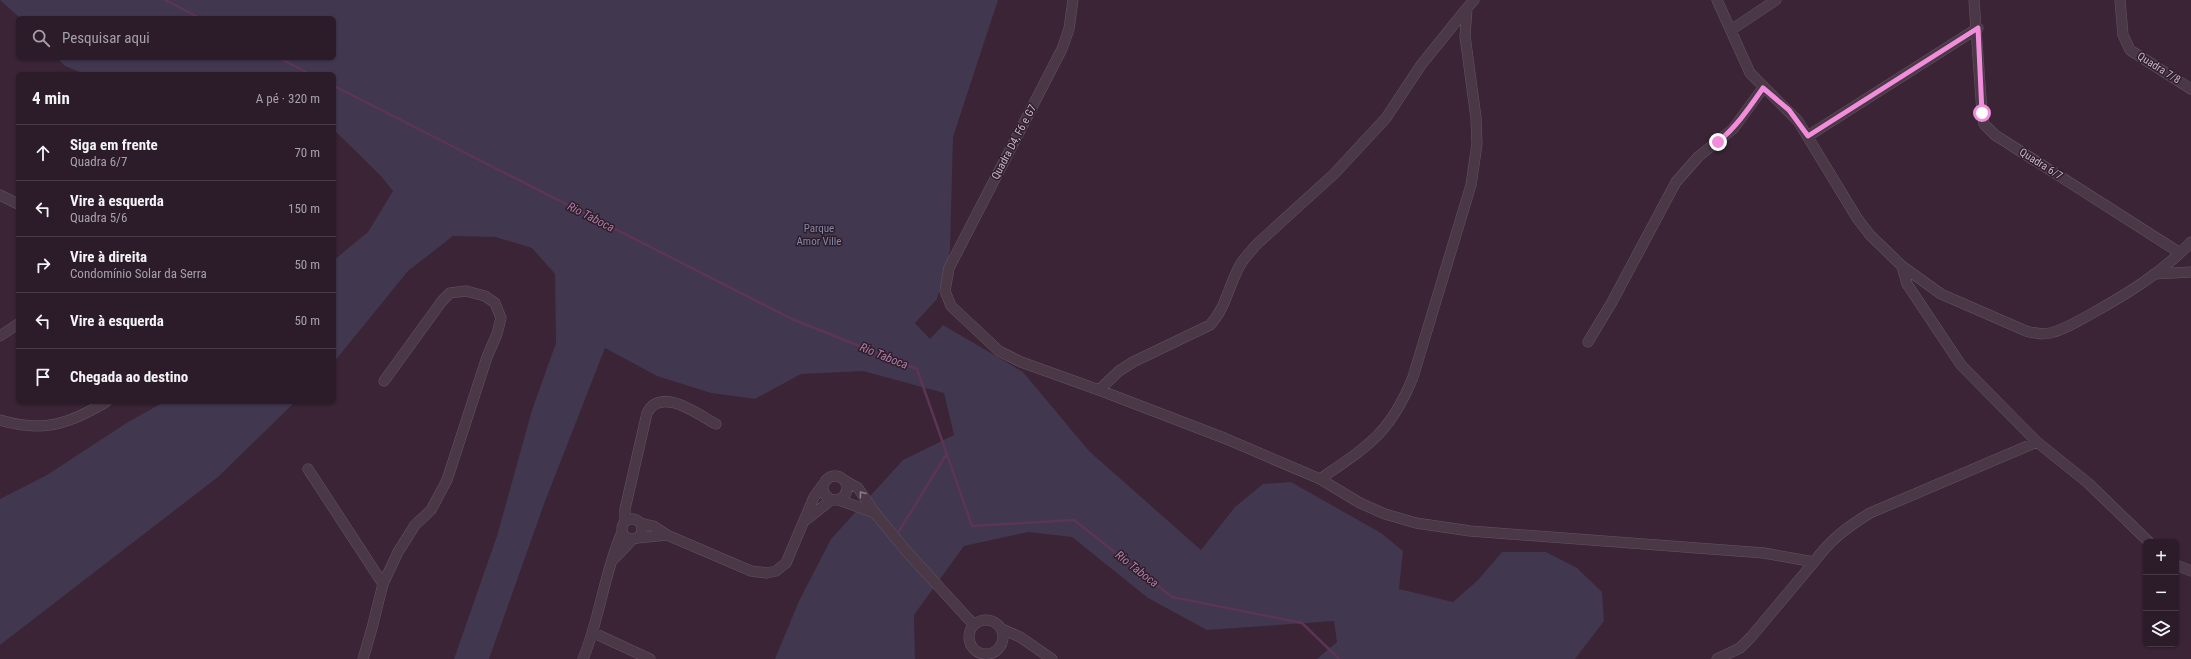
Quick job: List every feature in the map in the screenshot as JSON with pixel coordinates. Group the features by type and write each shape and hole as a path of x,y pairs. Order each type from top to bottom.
{"street":[{"name":"Quadra D4, F6 e G7","path":"1073,0 1069,29 1062,49 949,268 945,281 945,291 951,306 1000,351 1021,362 1100,390"},
{"path":"1474,0 1421,66 1386,118 1334,174 1257,244 1246,256 1238,269 1219,315 1210,325 1134,362 1119,371 1100,390 1224,438 1320,479 1360,503 1385,514 1416,523 1470,530 1764,553 1814,562"},
{"path":"1717,0 1750,73 1763,88 1789,110 1808,136 1857,218 1870,235 1902,266 1941,294 2000,322 2039,335 2056,332 2120,298 2154,274 2187,246"},
{"path":"1731,30 1776,0"},
{"name":"Quadra 6/7","path":"1974,0 1978,28 1982,113 1984,124 1995,135 2187,246"},
{"name":"Quadra 7/8","path":"2120,0 2123,35 2130,50 2191,89"},
{"path":"1320,479 1368,445 1394,417 1403,403 1423,346 1471,185 1474,165 1476,118 1465,36 1467,8"},
{"path":"1808,136 1978,28"},
{"path":"1588,342 1612,302 1676,182 1699,156 1733,130 1763,88"},
{"path":"0,195 16,203"},
{"path":"2187,246 2182,255 2183,267 2191,272"},
{"path":"1902,266 1907,284 1961,365 2037,442 2088,483 2146,539"},
{"path":"2154,274 2191,272"},
{"path":"362,659 372,628 383,584 405,539 431,510 447,480 487,357 497,334 501,318 499,309 495,303 485,296 462,290 450,293 442,301 384,381"},
{"path":"0,336 16,325"},
{"path":"583,659 594,633 611,562 622,532 622,526 625,521 626,503 647,413 653,404 660,401 670,401 716,424"},
{"path":"0,420 37,428 71,419 102,404"},
{"path":"1735,659 1740,648 1770,615 1829,542 1844,529 1870,513 2037,442"},
{"path":"308,469 383,584"},
{"path":"625,521 638,521 653,526 667,535 751,571 767,573 776,571 786,563 814,497 826,479 833,476 858,488 875,513 907,552 974,625"},
{"path":"804,521 847,492 844,480"},
{"path":"822,486 823,493 835,500 875,513"},
{"path":"611,562 642,531 638,521 626,503"},
{"path":"622,532 624,536 635,538 667,535"},
{"path":"2179,566 2191,571"},
{"path":"1002,629 1004,640 1002,645 992,656 979,656 969,642 969,634 974,625 989,620 1002,629 1020,637 1052,659"},
{"path":"594,633 636,655 650,659"},
{"path":"1002,645 1020,637"},
{"path":"1717,659 1740,648"}],"green space":[{"name":"Parque Amor Ville","path":"0,0 998,0 953,137 950,251 937,299 915,323 930,339 943,325 1023,372 1089,451 1201,550 1235,507 1263,484 1291,482 1381,533 1403,551 1399,589 1453,602 1478,580 1502,552 1546,552 1577,568 1602,592 1604,621 1575,659 1317,659 1337,642 1334,621 1207,630 1148,598 1072,537 1028,532 964,546 914,615 915,659 775,659 799,601 831,539 903,460 954,435 944,393 863,371 801,374 755,399 711,393 657,376 605,348 544,504 489,659 454,659 497,536 532,410 556,343 555,274 532,248 495,237 453,236 408,271 336,360 336,258 368,232 393,191 380,175 336,132 336,72 79,72 65,66 59,60 336,60 336,16 18,16"},
{"path":"160,404 293,404 218,477 0,645 0,499 47,475 128,422"}],"waterway":[{"name":"Rio Taboca","path":"165,0 196,16"},
{"name":"Rio Taboca","path":"283,60 306,72"},
{"name":"Rio Taboca","path":"336,87 792,319 917,369 972,526 1074,520 1172,597 1302,623 1339,659"},
{"path":"899,531 946,455"}],"route":[{"path":"1718,142 1733,130 1745,116 1763,88 1789,110 1808,136 1978,28 1982,113"}]}
